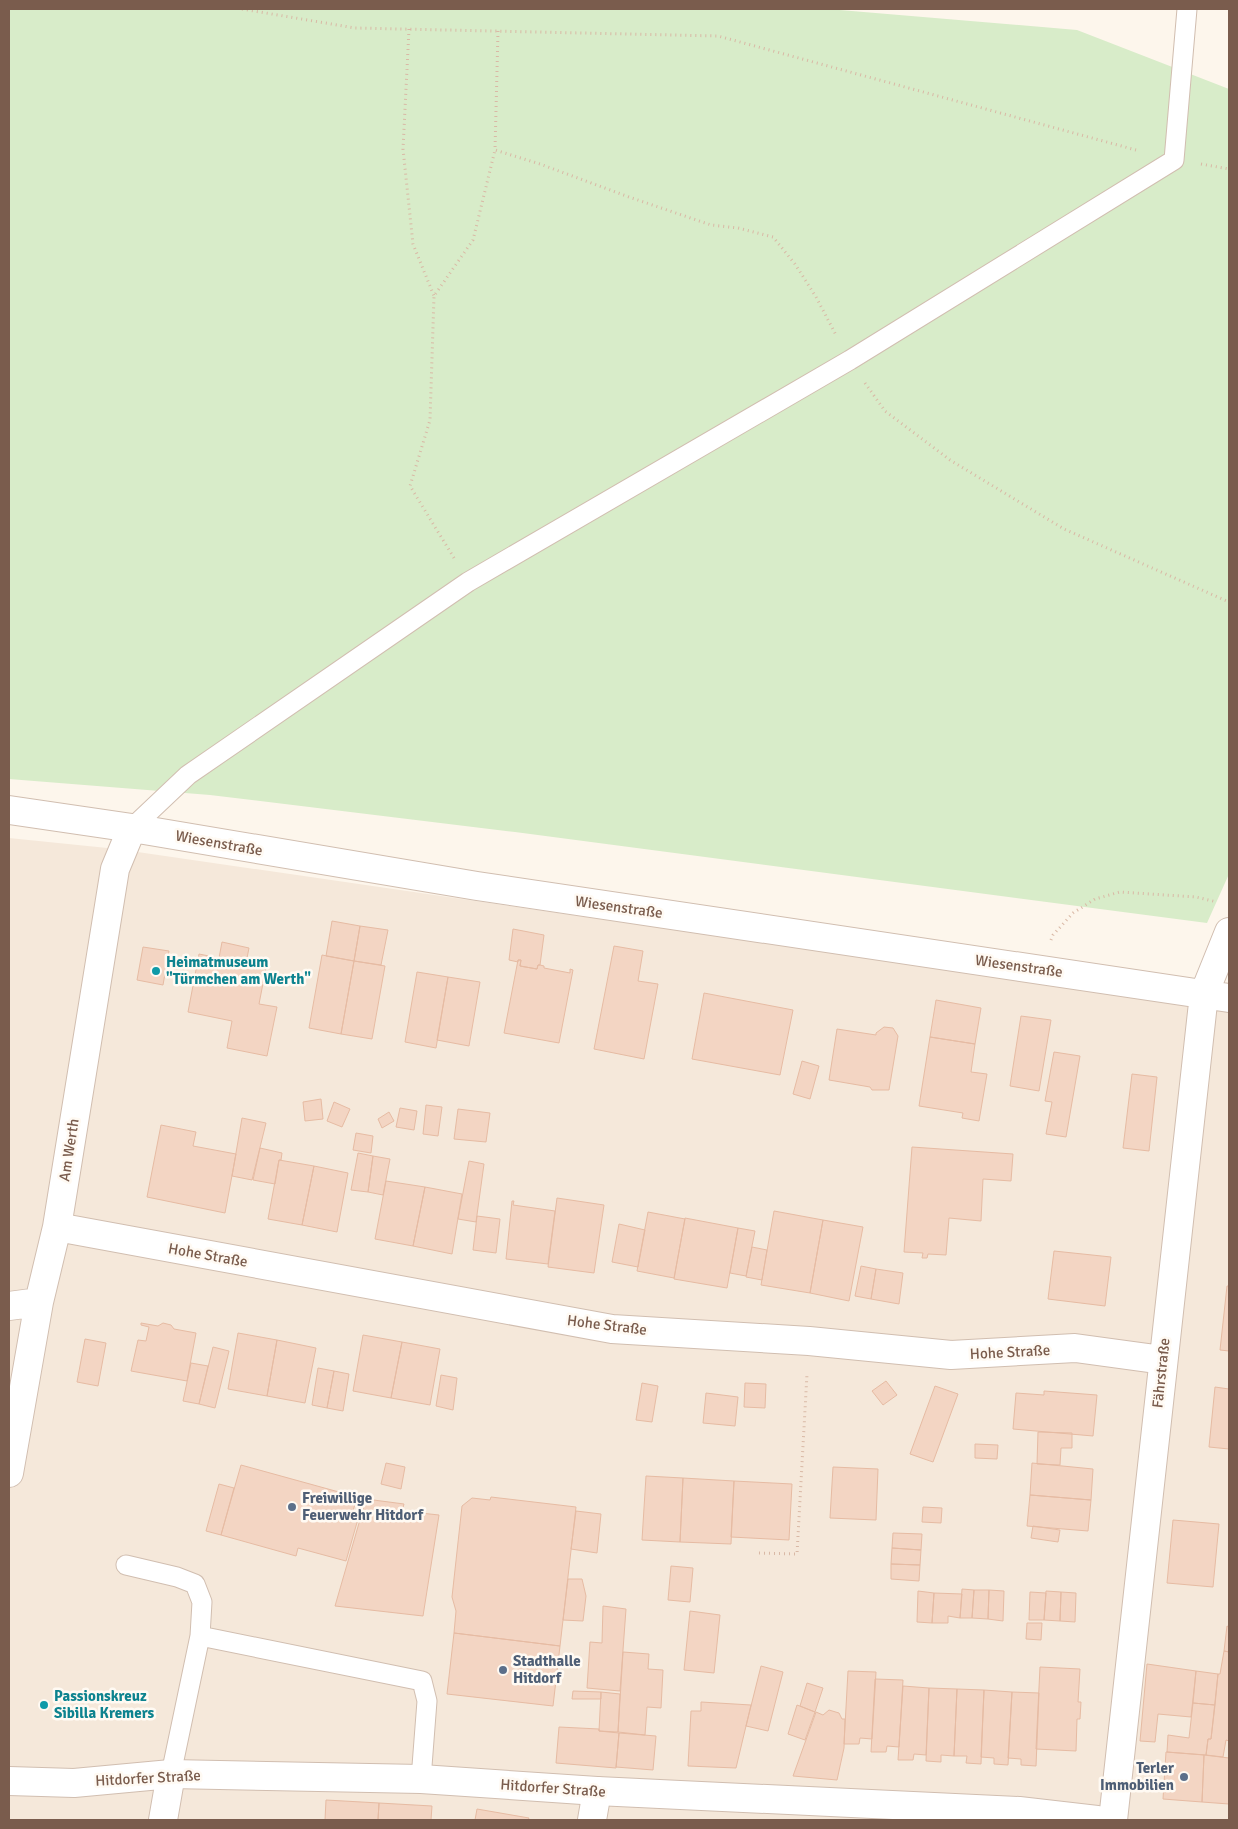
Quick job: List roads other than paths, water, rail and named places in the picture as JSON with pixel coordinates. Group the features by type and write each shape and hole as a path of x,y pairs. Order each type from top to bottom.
{"street":[{"name":"Wiesenstraße","path":"9,810 132,828 477,886 1216,996"},
{"name":"Am Werth","path":"9,1473 39,1302 57,1227 115,869 132,828"},
{"name":"Fährstraße","path":"1113,1820 1163,1360 1216,996 1229,932"},
{"name":"Hohe Straße","path":"57,1227 612,1329 809,1341 951,1355 1075,1348 1163,1360"},
{"path":"9,1306 39,1302"},
{"path":"163,1820 171,1774"},
{"name":"Hitdorfer Straße","path":"9,1782 74,1782 171,1774 421,1779 597,1791 1019,1811 1097,1820"},
{"path":"592,1820 597,1791"}],"lane":[{"path":"132,828 188,775 468,582 850,360 1174,160 1187,9"},
{"path":"126,1565 177,1577 195,1584 202,1602 200,1636 171,1774"},
{"path":"200,1636 422,1681 427,1700 421,1779"}],"place":[{"name":"Heimatmuseum \"Türmchen am Werth\"","path":"156,971"},
{"name":"Freiwillige Feuerwehr Hitdorf","path":"292,1507"},
{"name":"Stadthalle Hitdorf","path":"503,1670"},
{"name":"Passionskreuz Sibilla Kremers","path":"44,1705"},
{"name":"Terler Immobilien","path":"1184,1777"}]}
